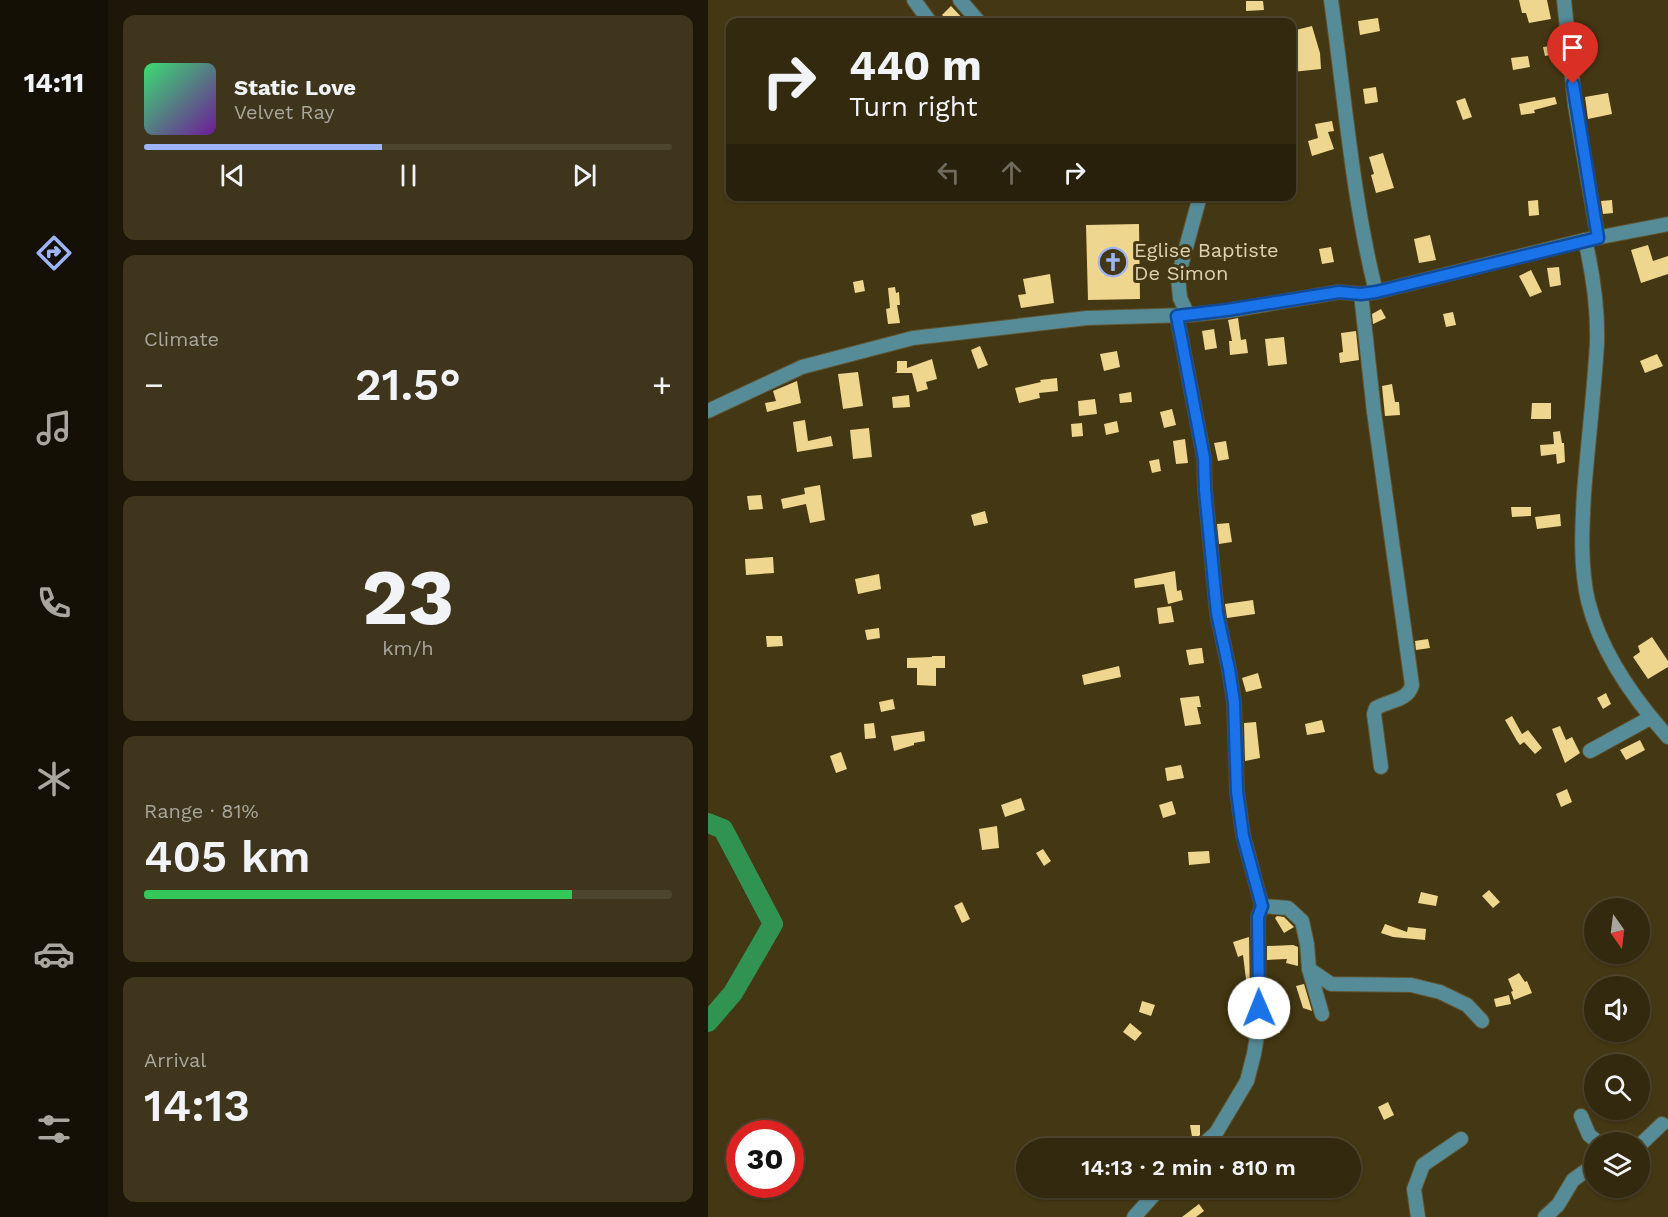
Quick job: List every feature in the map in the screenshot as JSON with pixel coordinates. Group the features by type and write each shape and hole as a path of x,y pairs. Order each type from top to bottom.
{"street":[{"path":"914,0 927,18"},
{"path":"960,0 976,18"},
{"path":"1331,0 1348,143 1365,246 1376,292"},
{"path":"1564,0 1592,239 1597,342 1582,531 1582,565 1588,602 1602,639 1626,684 1650,718 1668,737"},
{"path":"1199,201 1178,277 1204,458 1217,613 1234,702 1237,791 1243,836 1262,906 1258,917 1259,1024 1252,1063 1247,1081 1216,1133 1210,1138"},
{"path":"708,411 801,367 913,338 1087,318 1183,315 1339,292 1361,294 1376,292 1592,239 1668,224"},
{"path":"1361,294 1374,412 1412,685 1404,697 1376,708 1374,714 1381,767"},
{"path":"1590,750 1650,718"},
{"path":"1262,906 1288,908 1302,921 1309,969 1322,1014"},
{"path":"1309,969 1331,984 1412,985 1440,992 1467,1005 1482,1021"},
{"path":"1581,1116 1587,1132"},
{"path":"1650,1135 1662,1124"},
{"path":"1418,1217 1414,1190 1423,1165 1461,1139"},
{"path":"1545,1217 1558,1205 1573,1180 1584,1172"},
{"path":"1134,1217 1151,1198"}],"building":[{"path":"1519,0 1547,0 1551,19 1529,23 1526,13 1522,13"},
{"path":"1246,1 1263,1 1264,10 1246,11"},
{"path":"951,6 962,18 945,18 942,15"},
{"path":"1378,18 1380,31 1360,35 1358,21"},
{"path":"1312,26 1320,53 1321,69 1296,72 1296,30"},
{"path":"1558,45 1560,53 1545,56 1543,47"},
{"path":"1528,56 1530,67 1513,70 1511,58"},
{"path":"1376,87 1378,102 1365,104 1363,89"},
{"path":"1608,93 1612,114 1588,119 1585,97"},
{"path":"1555,97 1557,104 1534,110 1535,113 1521,115 1519,104"},
{"path":"1465,98 1472,117 1463,120 1456,101"},
{"path":"1332,121 1334,131 1328,132 1334,149 1312,156 1308,141 1318,138 1315,124"},
{"path":"1383,153 1394,188 1376,193 1369,157"},
{"path":"1538,200 1539,215 1529,216 1528,201"},
{"path":"1612,200 1613,213 1603,214 1601,201"},
{"name":"Eglise Baptiste De Simon","path":"1139,224 1140,299 1088,300 1086,225"},
{"path":"1430,235 1436,260 1419,263 1414,239"},
{"path":"1648,245 1653,261 1668,256 1668,274 1641,283 1631,250"},
{"path":"1331,247 1334,262 1322,264 1319,249"},
{"path":"1559,267 1561,285 1550,287 1547,268"},
{"path":"1531,270 1542,292 1530,297 1519,276"},
{"path":"1050,274 1054,303 1021,308 1018,295 1026,294 1023,279"},
{"path":"863,280 865,291 855,293 853,282"},
{"path":"895,287 896,293 899,292 900,305 897,305 900,323 888,324 886,309 890,308 888,288"},
{"path":"1381,309 1386,318 1373,324 1372,314"},
{"path":"1453,312 1456,325 1446,327 1443,314"},
{"path":"1238,318 1241,340 1246,339 1248,353 1230,355 1229,341 1232,341 1228,320"},
{"path":"1214,329 1217,348 1205,350 1202,331"},
{"path":"1356,331 1359,360 1340,363 1339,353 1343,352 1341,333"},
{"path":"1284,337 1287,364 1268,366 1265,339"},
{"path":"980,346 988,365 978,369 971,350"},
{"path":"1117,351 1120,367 1104,371 1100,354"},
{"path":"1657,354 1663,366 1645,373 1640,361"},
{"path":"932,359 937,379 926,382 928,389 917,392 912,373 895,373 897,372 897,361 907,361 907,368"},
{"path":"858,372 863,406 843,409 838,374"},
{"path":"1057,378 1058,391 1039,393 1040,398 1019,403 1015,388 1041,382 1040,380"},
{"path":"797,381 801,403 767,412 765,403 776,401 773,391"},
{"path":"1392,384 1395,402 1399,402 1400,415 1385,416 1382,386"},
{"path":"1131,392 1132,402 1120,403 1119,394"},
{"path":"909,395 910,407 893,408 892,397"},
{"path":"1095,399 1097,414 1079,416 1078,401"},
{"path":"1532,403 1551,403 1551,419 1531,419"},
{"path":"1172,409 1176,425 1164,428 1160,412"},
{"path":"805,420 808,441 831,436 833,446 797,452 793,422"},
{"path":"1117,421 1119,432 1106,435 1104,424"},
{"path":"1082,423 1083,436 1072,437 1071,424"},
{"path":"869,428 872,457 853,459 850,430"},
{"path":"1560,431 1562,443 1564,443 1565,462 1557,464 1556,454 1541,456 1540,445 1554,444 1553,432"},
{"path":"1185,439 1188,463 1176,464 1173,441"},
{"path":"1226,441 1229,459 1218,461 1214,443"},
{"path":"1159,459 1161,471 1152,473 1149,461"},
{"path":"820,485 825,520 810,523 806,504 783,509 781,499 805,494 804,488"},
{"path":"761,495 763,509 749,510 747,496"},
{"path":"1511,507 1531,507 1531,516 1512,517"},
{"path":"985,511 988,523 974,526 971,515"},
{"path":"1560,514 1561,526 1537,529 1535,517"},
{"path":"1229,523 1232,542 1219,544 1217,524"},
{"path":"773,557 774,573 746,575 745,559"},
{"path":"1175,571 1177,591 1181,590 1183,600 1168,604 1164,584 1135,588 1134,579"},
{"path":"879,574 881,589 858,594 855,579"},
{"path":"1253,600 1255,614 1227,618 1225,604"},
{"path":"1171,606 1174,622 1159,624 1157,608"},
{"path":"879,628 880,638 867,640 865,630"},
{"path":"766,636 782,636 783,646 767,647"},
{"path":"1652,637 1668,661 1668,667 1648,679 1633,657 1640,652 1638,646"},
{"path":"1428,639 1430,648 1416,650 1415,641"},
{"path":"1202,648 1204,663 1189,665 1186,650"},
{"path":"945,656 945,668 936,668 936,686 917,685 917,668 907,668 907,658"},
{"path":"1119,666 1121,677 1084,685 1082,675"},
{"path":"1258,673 1262,688 1246,692 1242,678"},
{"path":"1606,693 1611,704 1603,709 1597,698"},
{"path":"1199,696 1201,707 1197,707 1201,724 1185,726 1180,698"},
{"path":"893,699 895,709 881,712 879,702"},
{"path":"1512,716 1522,734 1528,730 1542,748 1535,754 1524,742 1520,745 1517,741 1505,720"},
{"path":"1322,720 1325,732 1307,735 1305,724"},
{"path":"1256,722 1260,758 1245,761 1244,723"},
{"path":"874,723 876,738 865,739 864,724"},
{"path":"1560,726 1566,740 1572,737 1580,753 1565,763 1552,729"},
{"path":"924,731 925,741 894,751 891,736"},
{"path":"1640,740 1645,750 1626,760 1620,750"},
{"path":"841,752 847,769 836,773 830,756"},
{"path":"1181,765 1184,778 1167,781 1165,768"},
{"path":"1567,789 1572,802 1561,807 1556,794"},
{"path":"1021,798 1025,810 1005,817 1001,805"},
{"path":"1172,801 1176,814 1163,818 1159,805"},
{"path":"997,826 999,848 982,850 979,829"},
{"path":"1043,849 1051,861 1044,866 1036,853"},
{"path":"1209,851 1210,863 1189,865 1188,852"},
{"path":"1489,890 1500,902 1493,908 1482,896"},
{"path":"1421,892 1438,896 1436,906 1418,903"},
{"path":"962,902 970,919 962,923 954,906"},
{"path":"1284,917 1294,927 1284,933 1275,918"},
{"path":"1385,924 1407,932 1408,927 1426,929 1425,940 1393,937 1381,933"},
{"path":"1249,937 1250,996 1248,996 1243,955 1238,957 1233,942"},
{"path":"1293,945 1298,947 1298,966 1286,963 1287,959 1267,960 1267,946"},
{"path":"1519,973 1525,982 1527,981 1532,993 1514,1000 1508,979"},
{"path":"1304,984 1312,1011 1303,1008 1296,986"},
{"path":"1509,995 1511,1004 1496,1007 1494,999"},
{"path":"1142,1001 1155,1005 1151,1016 1139,1012"},
{"path":"1272,1018 1280,1018 1280,1033 1272,1033"},
{"path":"1130,1023 1142,1033 1135,1041 1123,1032"},
{"path":"1388,1102 1394,1115 1384,1120 1378,1107"},
{"path":"1190,1125 1200,1125 1200,1135 1192,1138"},
{"path":"1199,1204 1204,1211 1196,1217 1182,1217"}],"waterway":[{"path":"708,823 723,829 773,924 733,993 708,1022"}],"place":[{"name":"Eglise Baptiste De Simon","path":"1113,262"}],"route":[{"path":"1259,1008 1258,917 1262,906 1243,836 1237,791 1234,702 1217,613 1204,458 1177,316 1339,292 1361,294 1376,292 1598,238 1573,84"}]}
